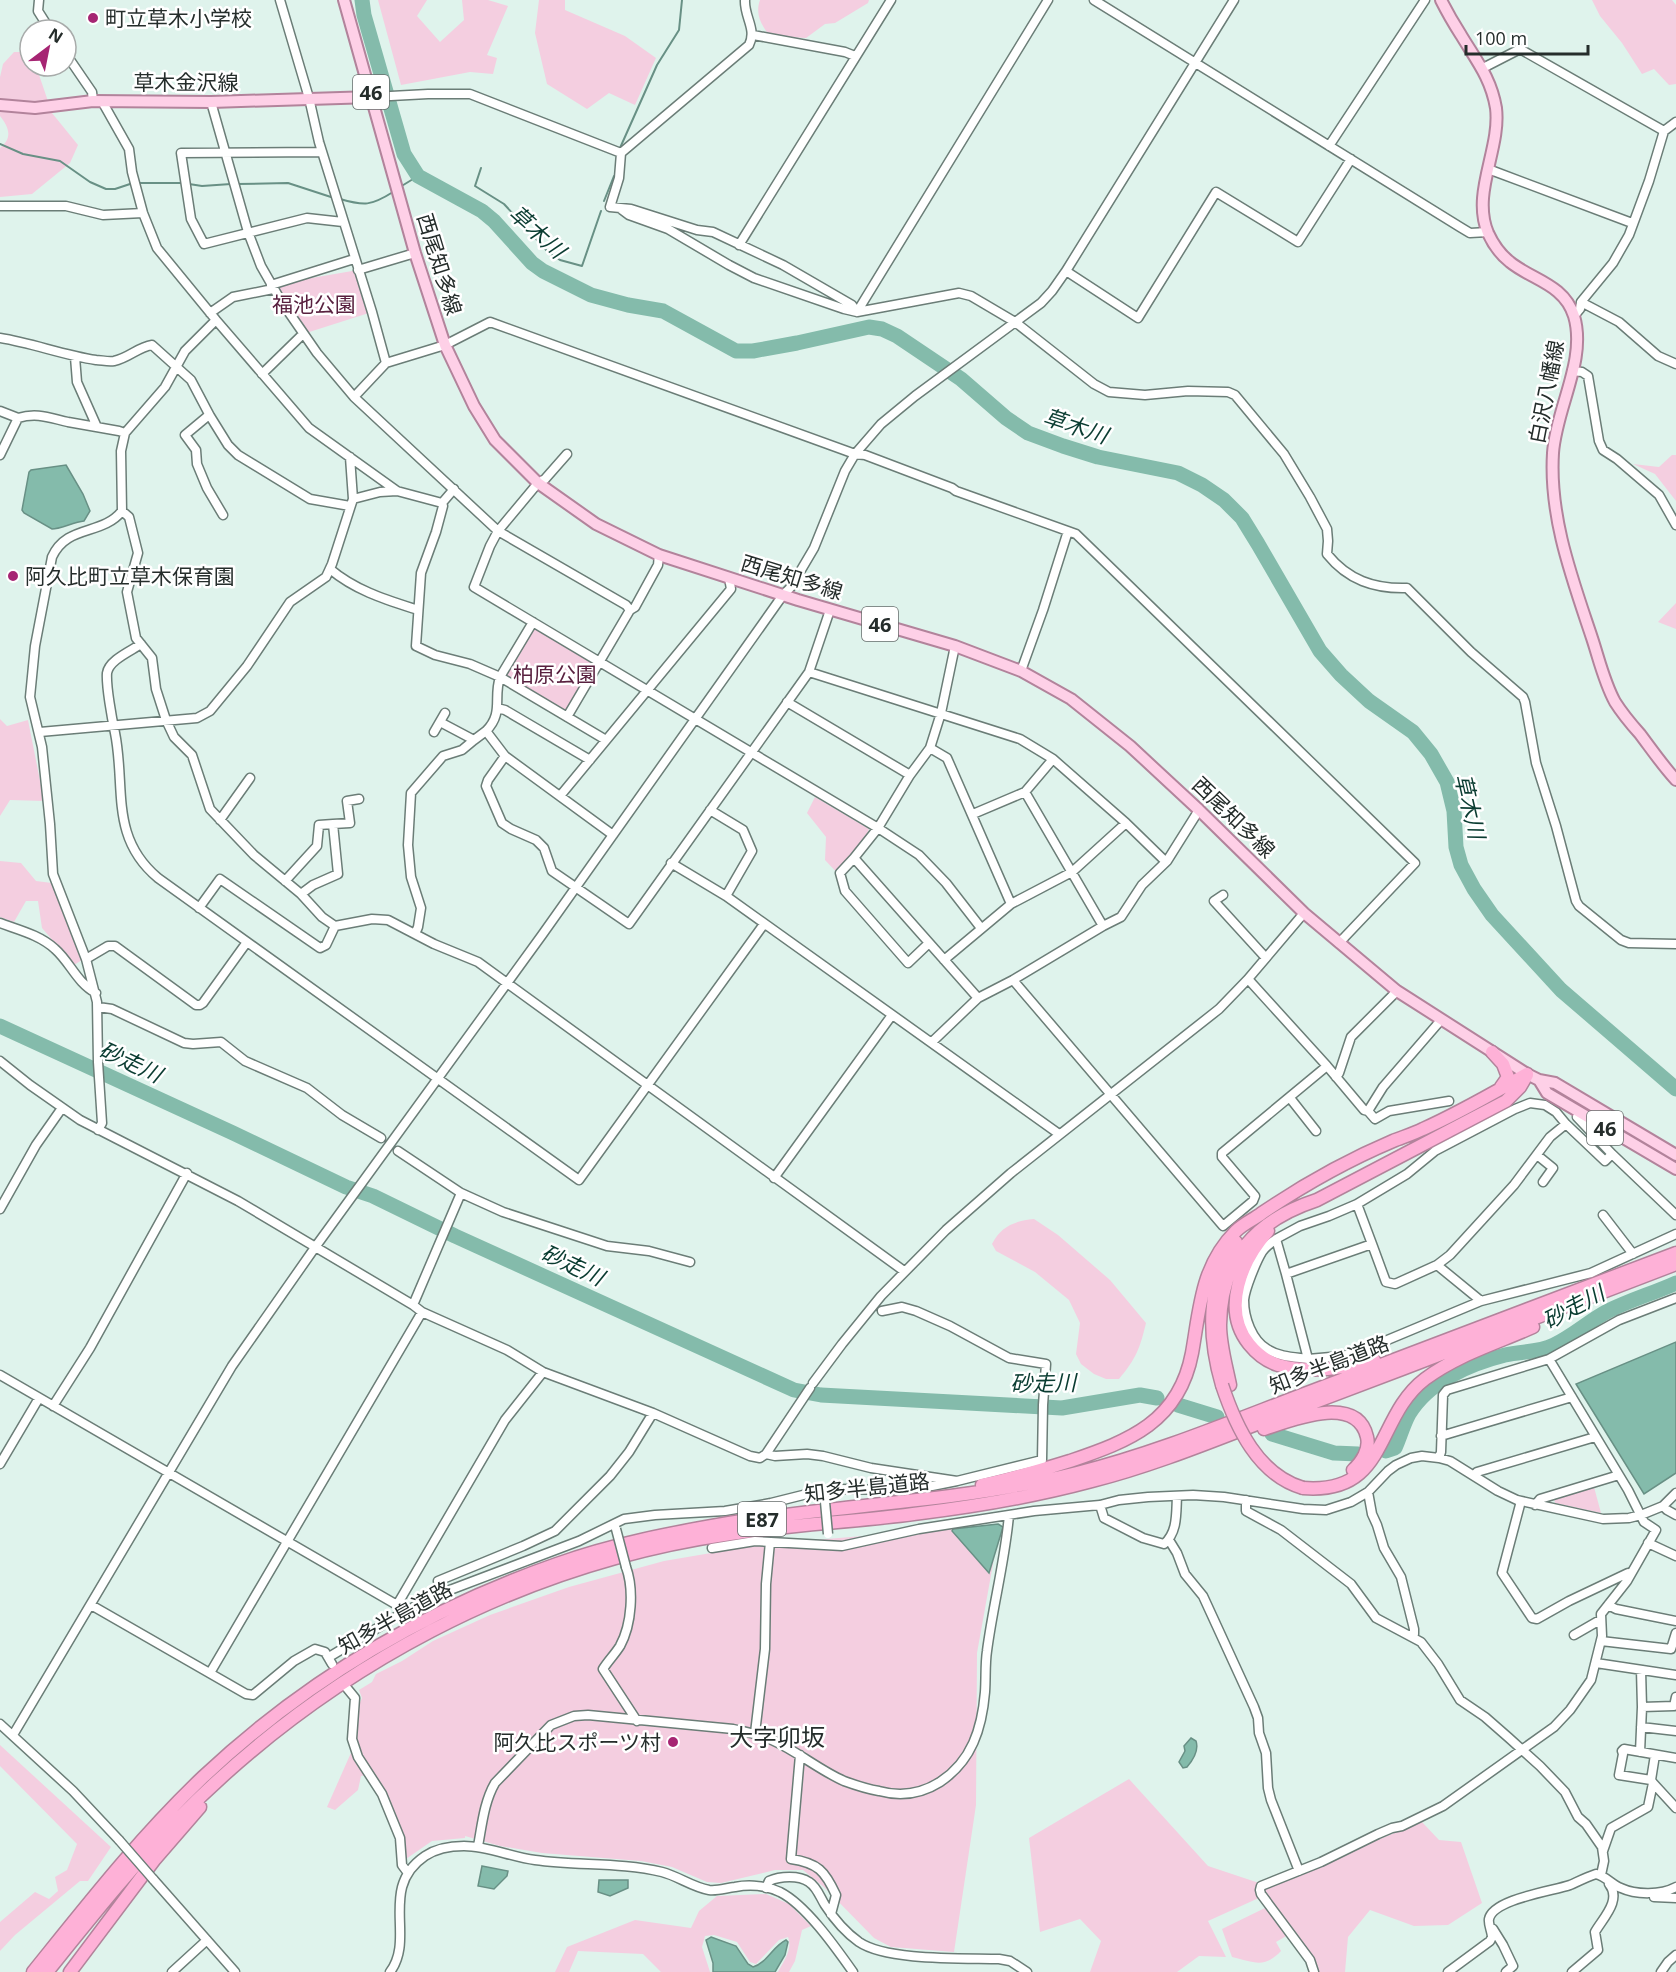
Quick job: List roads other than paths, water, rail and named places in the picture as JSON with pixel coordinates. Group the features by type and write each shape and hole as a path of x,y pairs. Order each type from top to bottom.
{"highway":[{"path":"1492,1052 1503,1064 1508,1077 1498,1090"},
{"path":"915,1501 921,1496 1014,1478 1041,1470 1138,1434 1160,1416 1176,1395 1187,1370 1199,1302 1210,1269 1236,1231 1287,1196 1392,1141 1422,1130 1527,1074"},
{"path":"1527,1074 1520,1087 1506,1101 1262,1227 1238,1257 1224,1291 1220,1327 1229,1405 1245,1437 1261,1461 1282,1480 1329,1489 1357,1476 1371,1462 1412,1390 1425,1380 1449,1364 1557,1317 1578,1302"},
{"path":"1286,1213 1266,1232 1255,1248 1242,1272 1235,1302 1237,1321 1245,1339 1258,1354 1277,1365 1322,1370 1355,1365 1376,1360 1505,1311 1516,1313"},
{"path":"1226,1385 1217,1369 1212,1335 1216,1287 1232,1247 1260,1215"},
{"name":"知多半島道路","path":"47,1972 146,1853 180,1817 284,1724 323,1695 411,1641 508,1594 566,1573 668,1545 729,1534 960,1508 1044,1492 1134,1469 1578,1302 1610,1283 1676,1252"},
{"name":"知多半島道路","path":"33,1972 99,1888 139,1844 202,1778 285,1707 403,1631 501,1584 561,1562 611,1548 728,1523 990,1491 1042,1482 1114,1463 1303,1395 1516,1313 1676,1264"},
{"path":"1134,1469 1146,1472 1312,1414 1339,1413 1358,1421 1365,1431 1368,1443 1365,1454 1356,1468 1330,1482 1302,1485"},
{"path":"70,1972 155,1859 204,1803 235,1772 245,1757"}],"main road":[{"name":"西尾知多線","path":"344,0 377,97 396,185 415,253 474,406 495,440 538,483 596,524 659,555 830,610 955,646 1021,671 1071,699 1104,725 1199,810 1304,913 1397,991 1527,1074 1539,1080 1555,1083 1676,1155"},
{"name":"白沢八幡線","path":"1441,0 1483,68 1492,89 1496,110 1483,207 1488,232 1509,262 1550,284 1568,303 1574,316 1578,342 1556,429 1553,453 1554,504 1558,529 1607,684 1615,702 1676,780"},
{"name":"草木金沢線","path":"0,105 35,108 98,102 211,102 377,97"},
{"name":"西尾知多線","path":"1539,1080 1547,1093 1676,1169"}],"street":[{"path":"39,0 38,11 42,18"},
{"path":"280,0 309,98 322,152 386,363"},
{"path":"745,0 753,35 745,50 621,153 620,170 610,207 631,209 697,230 713,232 783,265 852,305 857,312"},
{"path":"739,245 891,0"},
{"path":"857,312 1048,0"},
{"path":"1094,0 1460,228 1470,233 1488,232"},
{"path":"13,1735 232,1366 791,586 814,548 845,471 855,454 881,424 915,396 1047,297 1066,271 1234,0"},
{"path":"1329,146 1425,0"},
{"path":"753,35 845,52 855,56"},
{"path":"1483,68 1520,49 1664,131"},
{"path":"78,72 129,149 143,213 157,248 261,374 309,428 397,491"},
{"path":"377,97 470,94 621,153"},
{"path":"211,102 248,232 261,266 303,334 354,397 498,531 626,605 630,610"},
{"path":"1574,316 1580,309 1581,302 1613,263 1629,236 1664,131 1676,122"},
{"path":"322,152 181,153 191,219 204,244 307,218 343,222"},
{"path":"1066,271 1138,318 1216,192 1298,242 1351,159"},
{"path":"1488,169 1632,224"},
{"path":"0,206 66,206 104,215 143,213"},
{"path":"621,209 668,229 754,278 857,312 959,293 972,296 1015,322 1094,384 1109,393 1145,395 1198,391 1228,392 1235,395 1284,454 1300,480 1327,529 1327,554 1337,567 1365,584 1392,589 1407,588 1471,652 1522,697 1525,702 1536,763 1579,906 1621,940 1629,943 1676,944"},
{"path":"358,270 415,253"},
{"path":"354,259 272,287 233,297 185,351 165,387 125,433 121,451 122,511 129,517 138,553 127,592 136,638 152,658 156,689 166,720 174,737 192,755 210,809 254,855 301,894 322,917 335,926 380,918 399,924 415,934 471,958 904,1271"},
{"path":"1581,302 1619,322 1658,356 1676,364"},
{"path":"354,397 386,363 449,343 490,321 855,454 865,455 956,491 1076,534 1415,863 1339,943"},
{"path":"261,374 303,334"},
{"path":"0,338 75,357 112,362 129,356 142,346 152,345 191,380 209,415 228,445 238,455 310,499 351,503 380,492 397,491 442,503"},
{"path":"75,357 77,382 97,427"},
{"path":"1572,371 1582,372 1588,376 1599,441 1603,450 1653,489 1663,501 1676,525"},
{"path":"0,411 18,418 30,414 52,417 65,422 125,433"},
{"path":"209,415 185,435 196,450 200,472 223,514"},
{"path":"0,455 18,418"},
{"path":"567,454 545,479 538,483 498,531 474,587 920,855 946,883 981,928"},
{"path":"40,732 197,718 210,711 259,651 290,602 322,581 330,569 351,503 351,457"},
{"path":"454,489 442,503 436,531 421,573 416,646 435,655 470,664 500,677 606,740"},
{"path":"98,1130 102,1123 96,993 86,959 53,874 40,732 30,697 32,672 52,557 61,543 68,538 110,522 122,511"},
{"path":"1021,671 1068,531"},
{"path":"567,717 630,610 635,607 658,565 659,555"},
{"path":"330,569 343,580 361,590 418,610"},
{"path":"560,796 731,589 729,578"},
{"path":"505,756 486,783 499,818 507,827 540,843 552,871 629,924 809,672 830,610"},
{"path":"415,934 421,908 411,877 408,845 411,793 443,756 462,750 494,722 500,677 533,622"},
{"path":"141,644 113,663 107,674 115,733 122,819 133,850 149,871 579,1180 764,924"},
{"path":"929,943 908,963 845,891 840,873 878,828 910,775 930,748 941,713 955,646"},
{"path":"809,672 1020,739 1053,759 1167,861"},
{"path":"787,702 910,775"},
{"path":"497,708 505,710 590,760"},
{"path":"434,732 445,713"},
{"path":"440,722 474,740"},
{"path":"486,731 505,756 613,836"},
{"path":"930,748 947,758 1011,904"},
{"path":"973,814 1025,792 1053,759"},
{"path":"220,820 250,778"},
{"path":"1025,792 1103,926"},
{"path":"285,881 317,846 319,825 350,823 346,801 359,799"},
{"path":"710,810 743,830 752,851 726,896"},
{"path":"932,1042 978,998 1121,917 1142,885 1167,861 1199,810"},
{"path":"944,960 1011,904 1072,872 1126,823"},
{"path":"301,894 313,885 339,874 333,825"},
{"path":"854,858 978,998"},
{"path":"671,863 726,896 1059,1134"},
{"path":"199,908 220,879 320,948 326,945 335,926"},
{"path":"1223,895 1214,901 1266,958"},
{"path":"0,1061 62,1108 98,1130 238,1201 422,1312 507,1350 543,1372 653,1413 750,1456 760,1458 766,1454 842,1344 904,1271 975,1203 1219,1009 1248,979 1304,913"},
{"path":"0,923 48,943 62,956 89,990 96,993"},
{"path":"86,959 108,946 115,946 196,1005 200,1005 248,942"},
{"path":"1248,979 1364,1110 1375,1119 1389,1112 1449,1101"},
{"path":"1013,980 1223,1226 1253,1201 1255,1196 1222,1157 1222,1154 1327,1066"},
{"path":"1336,1077 1351,1037 1397,991"},
{"path":"98,1007 112,1010 184,1043 221,1042 245,1061 307,1088 342,1115 381,1138"},
{"path":"774,1178 892,1015"},
{"path":"1368,1111 1383,1087 1441,1020"},
{"path":"1290,1098 1316,1131"},
{"path":"1612,1154 1605,1161 1556,1112 1545,1105 1530,1103 1515,1109 1435,1150 1407,1174 1357,1204 1300,1226 1276,1239 1263,1251 1244,1298 1251,1332 1265,1348 1281,1356 1308,1359 1342,1356 1361,1351 1481,1301 1591,1273 1676,1234"},
{"path":"0,1209 36,1145 62,1108"},
{"path":"1577,1117 1676,1215"},
{"path":"1357,1204 1386,1282 1395,1284 1437,1265 1450,1255 1506,1194 1550,1137 1566,1124"},
{"path":"398,1150 461,1193 503,1212 607,1246 649,1251 690,1262"},
{"path":"1537,1155 1553,1168 1543,1182"},
{"path":"53,1406 90,1348 186,1173"},
{"path":"413,1305 461,1193"},
{"path":"1603,1215 1633,1254"},
{"path":"1276,1239 1308,1359"},
{"path":"1286,1274 1371,1244"},
{"path":"1437,1265 1481,1301"},
{"path":"1438,1458 1441,1452 1443,1395 1447,1390 1549,1359 1619,1320 1676,1298"},
{"path":"91,1605 246,1694 253,1695 294,1661 309,1652 320,1649 330,1660 404,1612 442,1593 615,1527 624,1519 737,1509 839,1489 901,1490 957,1481 1042,1460 1046,1364 1009,1358 950,1326 916,1311 902,1307 882,1311"},
{"path":"210,1672 422,1312"},
{"path":"1314,1972 1310,1960 1260,1890 1263,1884 1299,1871 1443,1806 1555,1727 1591,1680 1601,1641 1601,1614 1631,1574 1656,1530 1644,1522 1549,1359"},
{"path":"397,1605 505,1420 543,1372"},
{"path":"0,1375 397,1605 404,1612"},
{"path":"1441,1436 1572,1397"},
{"path":"0,1464 39,1398"},
{"path":"442,1593 438,1581 555,1531 610,1476 629,1452 653,1413"},
{"path":"1474,1475 1477,1472 1595,1437"},
{"path":"766,1454 815,1455 871,1468 957,1481"},
{"path":"712,1548 751,1541 842,1546 918,1529 1034,1511 1100,1505 1119,1500 1177,1496 1246,1500 1303,1509 1326,1510 1352,1502 1368,1492 1388,1471 1403,1461 1422,1456 1450,1461 1498,1491 1521,1501 1603,1519 1622,1519 1641,1515 1663,1506 1676,1493"},
{"path":"1535,1505 1540,1499 1618,1475"},
{"path":"824,1491 828,1546"},
{"path":"1368,1492 1372,1514 1384,1548 1401,1577 1414,1629 1414,1634 1410,1635"},
{"path":"1100,1505 1104,1518 1154,1542 1164,1544 1169,1540 1175,1524 1177,1496"},
{"path":"1246,1500 1246,1511 1281,1530 1351,1584 1376,1618 1421,1642 1460,1700 1485,1717 1523,1749 1565,1792 1578,1817 1596,1837 1604,1851"},
{"path":"1521,1501 1502,1573 1532,1618 1537,1620 1569,1601 1628,1573 1631,1574"},
{"path":"1663,1506 1676,1515"},
{"path":"478,1846 489,1792 508,1768 550,1725 574,1716 588,1715 755,1733 773,1740 843,1780 879,1792 898,1795 925,1790 953,1773 976,1741 981,1723 987,1653 1007,1541 1009,1515"},
{"path":"615,1527 631,1586 624,1636 620,1646 603,1669 637,1720"},
{"path":"1169,1540 1178,1553 1185,1574 1203,1596 1254,1707 1266,1753 1271,1800 1299,1871"},
{"path":"755,1733 765,1649 766,1584 770,1542"},
{"path":"1648,1543 1676,1556"},
{"path":"1608,1605 1616,1609 1676,1621"},
{"path":"1574,1635 1600,1620"},
{"path":"1601,1641 1671,1650 1676,1633"},
{"path":"1596,1663 1676,1675"},
{"path":"1640,1752 1641,1670"},
{"path":"346,1687 355,1698 352,1739 358,1757 382,1794 400,1838 402,1865 408,1873"},
{"path":"1642,1707 1675,1703"},
{"path":"0,1724 73,1791 235,1972"},
{"path":"1641,1727 1676,1731"},
{"path":"1676,1758 1624,1749 1619,1775 1652,1781 1676,1808"},
{"path":"800,1755 791,1859 804,1861 824,1871 836,1895 831,1914"},
{"path":"1572,1972 1598,1950 1595,1932 1608,1913 1614,1895 1614,1890 1602,1876 1604,1851 1611,1828 1647,1807 1655,1755"},
{"path":"394,1971 398,1953 399,1904 408,1873 424,1857 434,1851 448,1847 478,1846 535,1860 654,1870 676,1876 709,1890 744,1886 778,1891 800,1907 853,1972"},
{"path":"1448,1972 1488,1944 1492,1937 1489,1918 1504,1905 1569,1885 1593,1875 1602,1876 1618,1887 1645,1896 1676,1898"},
{"path":"766,1888 769,1881 775,1878 800,1878 814,1887 831,1914 848,1934 874,1950 999,1959 1010,1961 1027,1972"},
{"path":"1633,1892 1668,1891 1676,1887"},
{"path":"1490,1926 1513,1966 1506,1972"},
{"path":"172,1972 207,1940"},
{"path":"1661,1972 1676,1955"}],"waterway":[{"name":"草木川","path":"362,0 364,15 404,154 418,176 482,211 532,263 543,271 591,295 663,311 736,351 753,351 869,327 882,329 897,336 961,379 1006,418 1028,433 1098,457 1178,473 1224,500 1242,518 1320,651 1369,701 1413,732 1431,754 1447,782 1454,811 1456,847 1461,865 1492,915 1561,990 1676,1089"},
{"path":"620,148 657,65 679,30 682,0"},
{"path":"0,144 23,154 60,161 90,182 106,189 115,189 133,183"},
{"path":"481,168 475,186 504,204 548,252 560,260 582,266 601,211"},
{"path":"400,187 418,176"},
{"path":"604,201 614,176"},
{"path":"138,183 184,183"},
{"path":"237,184 288,183 334,198"},
{"path":"189,184 202,186 231,184"},
{"path":"340,199 367,203 379,200 393,192"},
{"name":"砂走川","path":"0,1026 346,1187 373,1196 455,1236 794,1390 821,1395 1062,1408 1140,1395 1157,1398"},
{"name":"砂走川","path":"1386,1451 1395,1448 1407,1418 1417,1403 1438,1384 1451,1376 1491,1359 1548,1348 1608,1311 1676,1283"},
{"name":"砂走川","path":"1178,1405 1217,1417"},
{"name":"砂走川","path":"1272,1434 1334,1453 1358,1454"}],"place":[{"name":"町立草木小学校","path":"93,18"},
{"name":"阿久比町立草木保育園","path":"13,576"},
{"name":"阿久比スポーツ村","path":"673,1742"}],"district":[{"name":"大字卯坂","path":"777,1736"}],"park label":[{"name":"福池公園","path":"314,304"},
{"name":"柏原公園","path":"555,674"}]}
